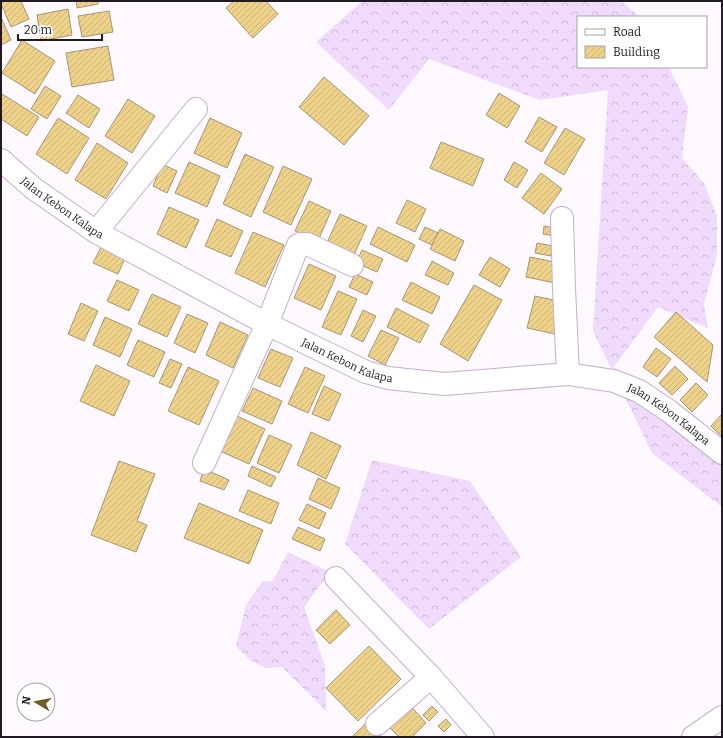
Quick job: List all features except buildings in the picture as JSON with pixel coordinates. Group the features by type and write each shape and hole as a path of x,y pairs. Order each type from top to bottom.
{"street":[{"path":"96,232 196,109"},
{"name":"Jalan Kebon Kalapa","path":"1,160 33,188 96,232 267,324 366,372 388,378 444,384 568,374 614,381 639,391 669,411 722,453"},
{"path":"562,218 568,374"},
{"path":"204,463 267,324 298,245 307,244 352,266"},
{"path":"336,578 431,677 483,737"},
{"path":"378,724 431,677"},
{"path":"693,737 722,717"}],"green space":[{"path":"362,1 621,1 639,16 577,16 577,68 669,68 688,107 682,158 704,183 717,216 717,254 704,305 708,328 658,307 614,367 722,456 722,507 652,453 593,331 608,90 540,100 429,59 389,110 316,42"},
{"path":"372,460 470,481 521,557 429,629 345,544"},
{"path":"288,552 330,572 304,607 325,665 326,711 282,667 265,668 250,660 236,646 246,605 262,582 273,581"}]}
